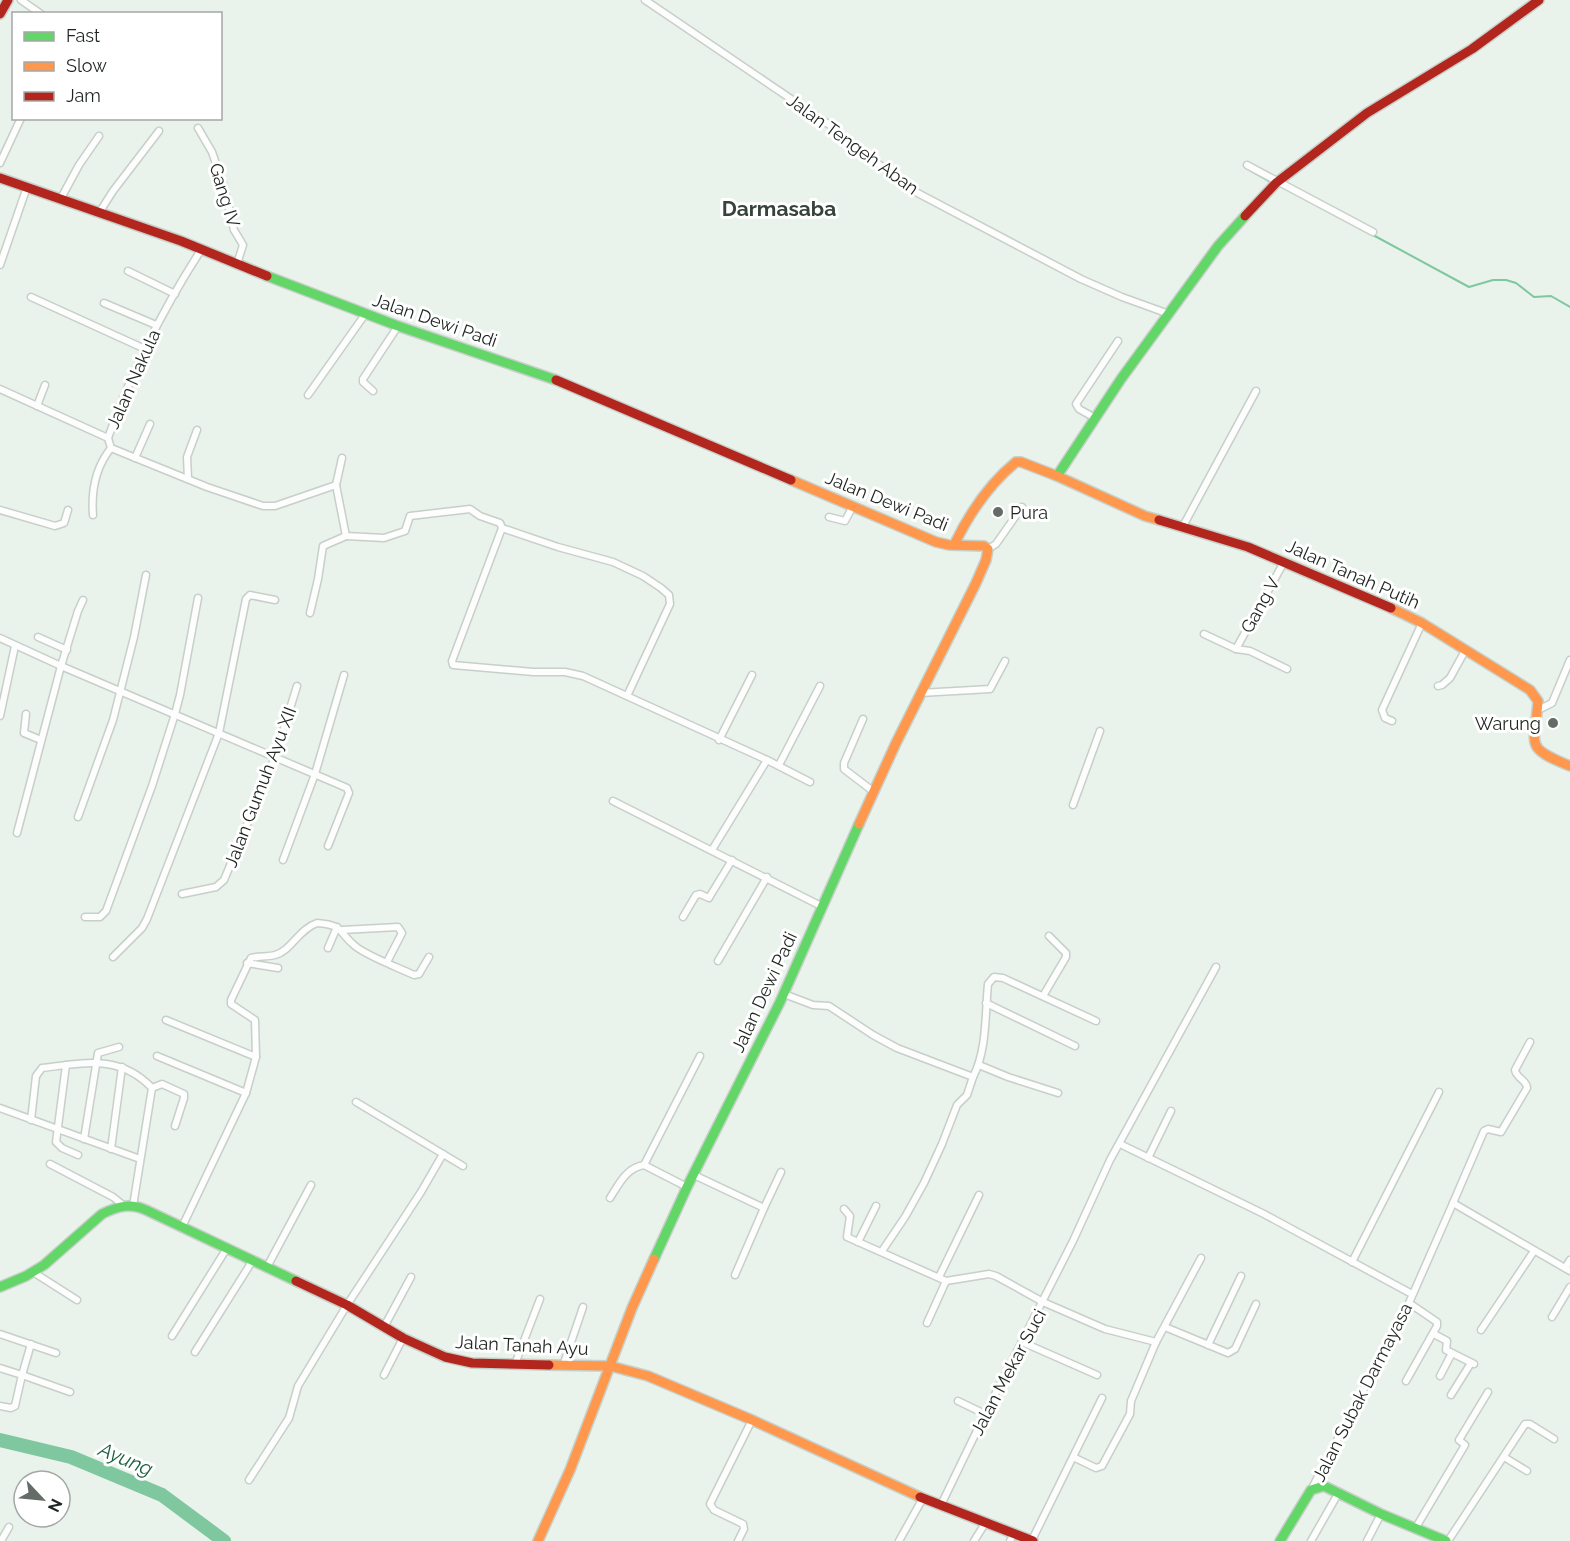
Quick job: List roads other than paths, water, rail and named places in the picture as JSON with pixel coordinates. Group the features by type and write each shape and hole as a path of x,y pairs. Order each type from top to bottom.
{"street":[{"path":"21,0 38,12"},
{"name":"Jalan Tengeh Aban","path":"645,0 831,126 910,189 1081,279 1169,314"},
{"path":"1057,476 1095,418 1218,246 1275,184 1367,113 1472,49 1539,0"},
{"path":"0,14 8,1"},
{"path":"0,163 20,120"},
{"name":"Gang IV","path":"198,128 212,152 224,187 234,230 243,244 238,264"},
{"path":"99,213 159,131"},
{"path":"60,200 79,165 99,136"},
{"path":"1247,165 1275,184 1373,232"},
{"name":"Jalan Dewi Padi","path":"0,178 201,250 310,294 585,392 933,541 954,545 984,546 988,549 976,583 927,678 821,906 782,998 687,1187 632,1308 570,1470 538,1541"},
{"path":"0,265 27,187"},
{"name":"Jalan Nakula","path":"0,389 108,438 125,392 156,325 201,250"},
{"path":"128,271 175,294"},
{"path":"31,297 145,349"},
{"path":"104,303 156,325"},
{"path":"308,395 366,314"},
{"path":"373,391 363,382 363,379 398,326"},
{"path":"1095,418 1079,410 1076,404 1118,341"},
{"path":"37,406 45,385"},
{"path":"1182,528 1256,391"},
{"path":"135,458 150,424"},
{"path":"188,479 187,457 197,430"},
{"path":"108,438 111,448"},
{"path":"111,448 207,488 269,506 337,489"},
{"path":"93,515 94,481 101,463 111,448"},
{"path":"342,458 337,489 346,536"},
{"name":"Jalan Tanah Putih","path":"954,545 984,498 1009,466 1016,462 1057,476 1145,516 1248,547 1313,576 1366,596 1422,623 1530,690 1537,697 1538,710"},
{"path":"829,517 845,521 853,506"},
{"path":"988,549 996,544 1023,507"},
{"path":"310,613 323,546 346,536 389,537 403,532 410,516 470,509 480,516 500,523 502,528 613,562 643,576 668,593 670,603 627,696"},
{"path":"0,510 55,526 64,523 68,510"},
{"path":"502,528 452,661 453,665 533,672 565,672 583,676 719,740 779,765 810,782"},
{"name":"Gang V","path":"1204,634 1236,649 1284,562"},
{"path":"78,817 113,720 134,637 146,575"},
{"path":"113,957 142,928 147,919 219,733 246,599 249,595 275,600"},
{"path":"84,916 100,917 106,910 152,786 180,694 198,598"},
{"path":"17,833 61,666 83,600"},
{"path":"1392,721 1385,718 1382,710 1422,623"},
{"path":"38,637 67,650"},
{"path":"0,638 349,789 328,846"},
{"path":"0,716 15,646"},
{"path":"1236,649 1250,651 1287,669"},
{"path":"1438,686 1442,686 1450,678 1466,649"},
{"path":"1570,660 1552,703 1538,710 1534,730 1536,748 1542,754 1570,766"},
{"path":"921,692 990,689 1005,661"},
{"path":"283,860 315,774 344,675"},
{"path":"719,740 752,675"},
{"name":"Jalan Gumuh Ayu XII","path":"182,894 216,886 224,880 274,757 297,686"},
{"path":"779,765 820,686"},
{"path":"26,714 24,733 41,740"},
{"path":"863,719 844,763 844,769 874,792"},
{"path":"1073,805 1100,731"},
{"path":"712,850 767,760"},
{"path":"613,801 821,906"},
{"path":"683,917 696,895 710,896 732,860"},
{"path":"718,961 767,877"},
{"path":"182,1227 246,1093 256,1057 257,1024 255,1020 231,1004 248,963 253,957 276,955 283,951 310,925 317,923 340,929 398,927 402,933 387,962"},
{"path":"328,948 340,929"},
{"path":"340,929 355,946 417,975 429,957"},
{"path":"1043,996 1066,957 1066,952 1049,936"},
{"path":"248,963 278,968"},
{"path":"844,1209 850,1216 846,1235 858,1242 946,1281 989,1274 996,1276 1043,1302 1096,1188 1216,967"},
{"path":"882,1251 905,1217 942,1144 959,1102 968,1095 979,1065 988,984 996,976 1003,978 1096,1021"},
{"path":"782,998 829,1006 897,1048 973,1077"},
{"path":"986,1003 1075,1046"},
{"path":"166,1020 256,1057"},
{"name":"Jalan Subak Darmayasa","path":"1311,1490 1408,1303 1484,1131 1488,1129 1501,1131 1527,1088 1526,1083 1516,1075 1515,1070 1530,1042"},
{"path":"84,1139 96,1062 100,1052 119,1047"},
{"path":"157,1056 246,1093"},
{"path":"610,1198 622,1178 631,1170 644,1165 700,1056"},
{"path":"31,1120 38,1072 42,1068 96,1062 122,1067 152,1088"},
{"path":"66,1065 57,1144 78,1155"},
{"path":"979,1065 1058,1093"},
{"path":"111,1149 122,1067"},
{"path":"152,1088 162,1084 184,1094 176,1126"},
{"path":"134,1206 152,1088"},
{"path":"1352,1262 1439,1092"},
{"path":"356,1102 463,1166"},
{"path":"0,1108 140,1158"},
{"path":"1148,1158 1171,1112"},
{"path":"1120,1144 1264,1214 1412,1294"},
{"path":"249,1480 289,1418 298,1386 347,1305 421,1192 442,1154"},
{"path":"50,1164 113,1197 123,1205"},
{"path":"644,1165 687,1187"},
{"path":"735,1275 781,1173"},
{"path":"694,1175 764,1208"},
{"path":"267,1267 311,1185"},
{"path":"939,1277 979,1195"},
{"path":"1453,1203 1567,1270 1570,1260"},
{"path":"0,1287 47,1263 104,1212 123,1205"},
{"name":"Jalan Tanah Ayu","path":"123,1205 134,1206 253,1260 347,1305 430,1351 461,1361 610,1366 660,1380 923,1498 986,1522 1012,1537 1032,1541"},
{"path":"858,1242 876,1206"},
{"path":"172,1336 227,1248"},
{"path":"1482,1330 1534,1251"},
{"path":"1073,1457 1096,1468 1102,1466 1130,1414 1131,1401 1156,1342 1201,1258"},
{"path":"195,1352 253,1260"},
{"path":"33,1272 77,1300"},
{"path":"1208,1345 1241,1276"},
{"path":"384,1327 411,1277"},
{"path":"927,1323 946,1281"},
{"path":"1552,1317 1570,1287"},
{"path":"515,1364 540,1299"},
{"name":"Jalan Mekar Suci","path":"941,1505 1043,1302 1105,1329 1156,1342"},
{"path":"1406,1381 1434,1334 1437,1322 1408,1303"},
{"path":"1165,1328 1228,1353 1233,1352 1256,1304"},
{"path":"564,1364 584,1307"},
{"path":"0,1334 56,1353"},
{"path":"1434,1334 1447,1341 1446,1350 1472,1364 1451,1395"},
{"path":"384,1375 403,1338"},
{"path":"1022,1342 1097,1375"},
{"path":"0,1406 14,1407 31,1344"},
{"path":"1440,1376 1452,1353"},
{"path":"0,1368 70,1392"},
{"path":"1415,1529 1465,1445 1459,1440 1488,1392"},
{"path":"1032,1541 1102,1398"},
{"path":"958,1401 985,1414"},
{"path":"738,1541 744,1529 742,1524 714,1510 710,1504 752,1420"},
{"path":"1280,1541 1311,1490 1324,1486 1381,1514 1447,1541 1525,1424 1530,1424 1554,1439"},
{"path":"1504,1457 1527,1471"},
{"path":"1311,1541 1339,1492"},
{"path":"899,1541 923,1498"},
{"path":"1367,1541 1381,1514"},
{"path":"974,1541 986,1522"},
{"path":"1,1541 9,1527"}],"waterway":[{"path":"1251,171 1272,183"},
{"path":"1373,235 1469,287 1493,280 1506,280 1516,283 1534,297 1551,296 1570,307"},
{"name":"Ayung","path":"0,1440 71,1457 162,1495 224,1541"}],"place":[{"name":"Pura","path":"998,512"},
{"name":"Warung","path":"1553,723"}],"district":[{"name":"Darmasaba","path":"779,208"}]}
